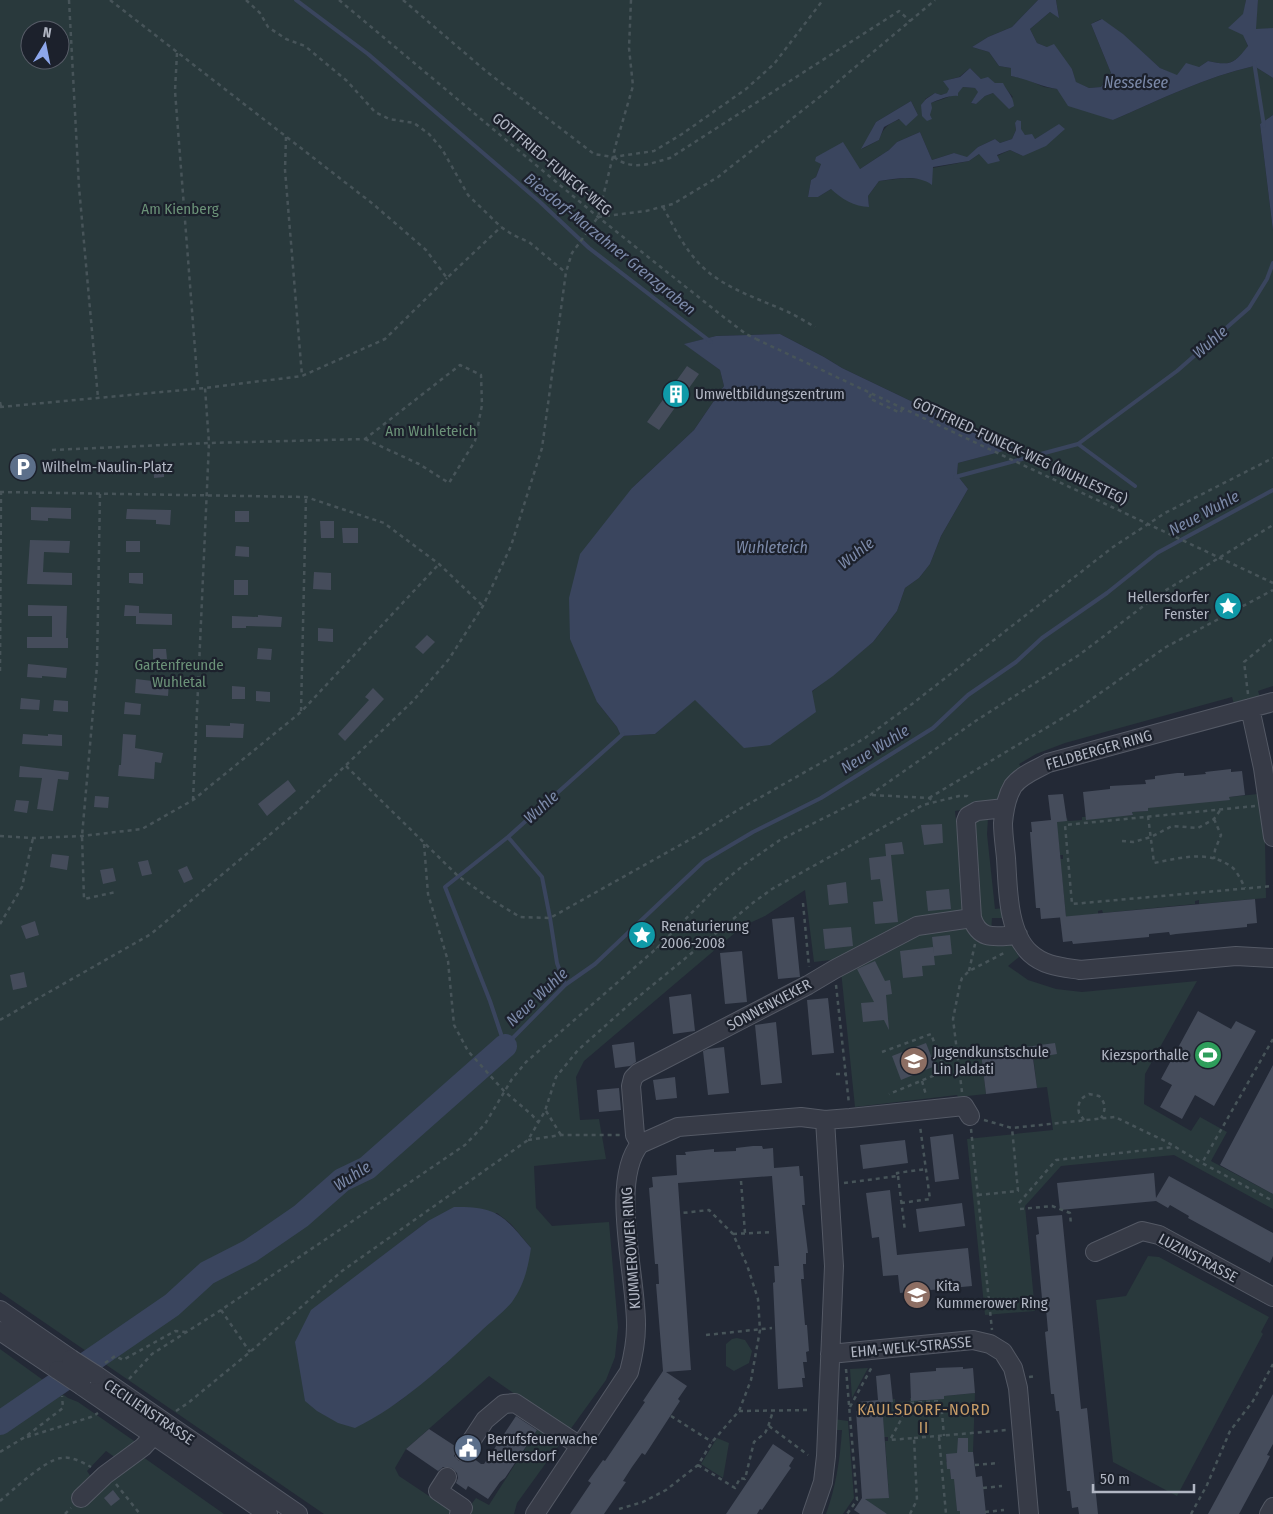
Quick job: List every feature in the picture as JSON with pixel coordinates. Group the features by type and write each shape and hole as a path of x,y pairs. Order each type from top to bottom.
{"street":[{"name":"FELDBERGER RING","path":"1273,702 1048,762 1026,775 1014,786 1005,808 1003,824 1010,910 1020,939 1029,952 1042,962 1058,967 1080,970 1236,956 1273,958"},
{"path":"1250,708 1269,804 1273,837"},
{"path":"1005,808 977,811 968,816 966,821 975,924 990,936 1020,939"},
{"name":"SONNENKIEKER","path":"638,1140 633,1116 631,1086 633,1078 638,1073 811,984 835,969 917,926 975,924"},
{"path":"638,1140 678,1128 801,1116 824,1120 918,1110 967,1111"},
{"path":"812,1514 823,1482 834,1266 824,1120"},
{"name":"KUMMEROWER RING","path":"535,1514 629,1372 635,1347 636,1325 625,1197 628,1169 638,1140"},
{"name":"LUZINSTRASSE","path":"1094,1252 1142,1231 1159,1235 1273,1297"},
{"name":"CECILIENSTRASSE","path":"0,1310 65,1364"},
{"name":"CECILIENSTRASSE","path":"0,1331 65,1364 94,1375 298,1514"},
{"name":"EHM-WELK-STRASSE","path":"830,1354 973,1340 990,1344 1003,1352 1012,1368 1018,1388 1030,1514"},
{"name":"CECILIENSTRASSE","path":"94,1375 154,1436 268,1514"},
{"path":"464,1452 485,1420 504,1404 515,1403 580,1446"},
{"path":"81,1498 104,1475 143,1447 154,1436"},
{"path":"447,1477 438,1491 463,1508 459,1514"},
{"path":"1269,1514 1273,1507"}],"path":[{"path":"69,0 79,186 98,398"},
{"path":"110,0 373,204 426,250 448,278"},
{"path":"246,0 260,12 268,27 286,39 305,46 347,81 374,112 389,118 414,123 429,134 442,149 468,195 502,227 513,235 529,242 566,272"},
{"name":"GOTTFRIED-FUNECK-WEG","path":"338,0 598,218 721,315 746,334 756,339"},
{"path":"403,0 487,72 594,154 613,157 654,151 746,90 774,64 823,0"},
{"path":"0,1020 151,934 298,811 413,700 443,666 482,606 511,546 539,462 566,272 572,253 598,218 633,86 628,48 631,0"},
{"path":"598,218 646,211 673,204 718,177 822,95 935,0"},
{"path":"613,157 623,164 645,166 670,158 899,11 910,21"},
{"path":"177,52 175,91 198,388"},
{"path":"286,137 285,170 302,376"},
{"path":"663,207 684,245 711,275 732,289 788,312 814,327"},
{"path":"0,402 0,407 205,388 302,376 385,340 502,227"},
{"name":"GOTTFRIED-FUNECK-WEG (WUHLESTEG)","path":"756,339 1273,583"},
{"path":"52,450 365,439 419,464 449,483 475,441 482,405 481,375 460,366 365,439"},
{"path":"193,800 209,443 205,388"},
{"path":"872,394 869,398 900,414 903,408"},
{"path":"885,406 888,402"},
{"path":"346,766 458,876 520,917 550,918 865,738 912,704 1113,547 1165,513 1273,458"},
{"path":"0,671 1,492 306,498 384,523 439,564 482,606"},
{"path":"100,493 97,666 82,836 84,899 116,892"},
{"path":"301,712 306,498"},
{"path":"128,1380 152,1354 222,1310 465,1145 485,1124 512,1078 526,1062 657,948 717,887 745,864 780,840 870,794 977,720 1080,655 1158,595 1273,525"},
{"path":"0,836 33,838 82,836 142,829 193,800 301,712 439,564"},
{"path":"929,798 1076,710 1166,647 1273,590"},
{"path":"1250,708 1244,662 1273,638"},
{"path":"870,794 929,798 935,802"},
{"path":"175,1412 250,1352 342,1271 528,1140 545,1111 556,1076 578,1050 632,1002 754,902 772,889 923,805 967,796 973,800 977,811"},
{"path":"1269,804 1065,825 1072,904 1273,886"},
{"path":"1122,841 1133,842 1151,838 1172,826 1198,828 1214,819 1221,809"},
{"path":"1148,816 1154,863 1195,855 1214,859 1234,869 1245,888"},
{"path":"1214,819 1221,835 1215,850 1214,859"},
{"path":"0,924 22,888 33,838"},
{"path":"424,842 428,894 448,961 454,1025 468,1051 504,1091 539,1123"},
{"path":"803,903 811,984"},
{"path":"969,971 975,924"},
{"path":"645,936 657,948"},
{"path":"990,1344 992,1330 978,1195 953,1019 962,978 969,971 1020,939"},
{"path":"835,969 850,1118"},
{"path":"882,1052 931,1034 945,1072 889,1094"},
{"path":"1202,1163 1273,1039"},
{"path":"836,1074 846,1074"},
{"path":"1085,1120 1079,1113 1078,1103 1089,1094 1099,1096 1105,1104 1101,1118"},
{"path":"901,1203 930,1199 918,1110"},
{"path":"545,1111 561,1135"},
{"path":"967,1111 1012,1128 1114,1117 1175,1146 1202,1163 1273,1201"},
{"path":"978,1195 1018,1191 1012,1128"},
{"path":"528,1140 561,1135 638,1140"},
{"path":"1019,1203 1056,1160 1175,1146"},
{"path":"905,1231 897,1173 926,1169"},
{"path":"828,1185 898,1176"},
{"path":"741,1181 745,1233"},
{"path":"1020,1209 1052,1206 1070,1213 1071,1225"},
{"path":"618,1509 644,1502 666,1490 698,1465 712,1442 739,1411 751,1380 760,1330 758,1299 748,1265 733,1234 709,1210 682,1213"},
{"path":"733,1234 773,1232"},
{"path":"222,1310 250,1352"},
{"path":"706,1335 772,1328"},
{"path":"94,1375 115,1356 123,1360 175,1331 186,1332"},
{"path":"1191,1514 1207,1485 1230,1431 1253,1401 1273,1364"},
{"path":"850,1408 873,1365"},
{"path":"846,1367 857,1500 847,1514"},
{"path":"1028,1377 1037,1376"},
{"path":"0,1452 25,1437 62,1408 62,1396"},
{"path":"944,1436 941,1401 910,1404 890,1440 944,1436 1022,1429"},
{"path":"739,1411 811,1410"},
{"path":"698,1465 735,1488 740,1478 745,1479 754,1442 765,1433 769,1426 772,1411"},
{"path":"25,1437 96,1414"},
{"path":"671,1416 712,1442"},
{"path":"769,1426 808,1455"},
{"path":"939,1436 946,1514"},
{"path":"910,1514 916,1500 914,1438"},
{"path":"0,1501 37,1470 60,1458 80,1460 104,1475 117,1485 140,1514"},
{"path":"975,1466 999,1463"},
{"path":"983,1488 1002,1486"},
{"path":"985,1512 1004,1510"}],"green space":[{"path":"0,0 1038,0 1012,27 988,37 972,47 989,52 999,66 1011,68 1011,76 1026,79 1044,87 1057,89 1113,120 1218,76 1254,66 1273,78 1273,115 1260,124 1273,231 1273,686 1258,691 1260,697 1234,704 1232,697 1065,743 1036,754 1019,764 1024,771 999,803 955,811 966,913 839,959 814,962 805,890 765,916 743,926 584,1061 576,1077 580,1120 599,1119 606,1159 534,1166 536,1208 552,1226 609,1222 618,1327 615,1357 606,1380 517,1503 514,1514 464,1514 476,1498 489,1505 546,1416 489,1376 406,1449 395,1468 399,1476 456,1514 324,1514 0,1292","holes":["970,68 981,79 1006,89 1013,97 1004,102 993,93 985,96 975,104 971,103 979,92 975,88 963,87 952,95 931,103 930,115 925,99 935,93 941,95 948,93 950,89 944,81 959,77","911,101 918,115 889,125 879,140 862,149 876,122","1015,123 1025,135 1035,139 1050,130 1023,156 1010,150 997,156 1000,161 979,154 969,161 933,168 924,179 905,178 879,181 868,196 869,206 831,189 818,197 808,197 811,180 816,177 821,164 860,169 889,150 897,142 920,132 932,160 954,153 967,158 978,147 995,139 1000,143 1012,139 1016,130","780,334 842,368 963,426 1014,448 958,463 957,475 968,489 941,536 930,564 919,578 905,588 897,611 873,642 744,747 695,699 655,734 621,736 617,727 597,702 632,488 694,430 724,386 720,370 685,344 716,336","497,1213 511,1224 531,1248 443,1366 401,1400 371,1419 363,1271 428,1221"]},
{"path":"1056,0 1246,0 1243,24 1248,47 1239,57 1231,62 1208,61 1177,76 1160,68 1121,33 1101,19 1091,24 1111,73 1101,87 1089,88 1076,83 1072,69 1047,47 1037,43 1030,29 1050,12 1059,17"},
{"path":"1258,0 1273,0 1273,28 1255,30"},
{"path":"1258,794 1265,840 1266,898 1199,904 1199,900 1195,901 1195,904 1103,913 1102,910 1098,911 1098,914 1066,917 1060,859 1063,859 1063,855 1060,855 1056,820 1067,818 1068,821 1082,820 1082,817 1133,815 1132,812 1148,811 1148,805 1229,799 1229,797"},
{"path":"991,812 997,819 988,818 987,834 995,909 1004,908 1004,918 992,918 991,932 980,927 970,828 975,816"},
{"path":"967,926 967,929 1010,942 1019,957 1008,966 1028,980 1056,989 1082,992 1197,981 1145,1074 1144,1104 1191,1131 1200,1117 1227,1132 1211,1161 1273,1194 1273,1209 1174,1155 1061,1166 1025,1206 1035,1311 985,1315 967,1139 1053,1130 1047,1087 1037,1088 1032,1047 981,1053 986,1094 958,1097 957,1095 855,1107 841,971 915,933"},
{"path":"1148,1256 1159,1257 1269,1317 1261,1332 1263,1334 1177,1496 1113,1462 1096,1300 1126,1296"},
{"path":"732,1339 745,1340 752,1351 749,1363 734,1371 726,1366 726,1344"},
{"path":"0,1349 68,1398 78,1402 137,1443 119,1460 106,1451 87,1471 93,1480 143,1457 224,1514 0,1514"},
{"path":"868,1368 852,1398 850,1369"},
{"path":"975,1393 973,1452 946,1455 946,1462 949,1462 947,1469 950,1469 951,1479 957,1479 957,1511 960,1511 960,1514 885,1514 865,1499 889,1497 885,1441 888,1441 888,1437 884,1437 882,1400 895,1399 895,1402 910,1401 910,1398 918,1397 919,1401"},
{"path":"834,1419 848,1421 854,1498 843,1514 826,1514 839,1462 842,1430 833,1430"},
{"path":"717,1438 729,1443 723,1478 701,1464"}],"water":[{"name":"Nesselsee","path":"1038,0 1056,0 1059,18 1050,12 1030,29 1037,43 1047,47 1054,44 1072,69 1076,82 1089,88 1101,87 1111,73 1091,24 1102,19 1123,34 1160,68 1177,75 1186,63 1199,67 1208,61 1227,63 1239,57 1248,46 1243,35 1228,28 1243,14 1246,0 1258,0 1256,29 1273,28 1273,78 1254,66 1218,76 1113,120 1068,106 1057,89 1011,76 1011,68 999,66 989,52 972,47 988,37 1012,27"},
{"path":"970,68 981,79 988,77 995,83 1003,83 1011,96 1014,106 1009,109 993,93 985,96 976,104 971,103 978,92 975,88 963,87 958,96 948,97 931,103 930,115 932,119 927,121 922,116 921,105 935,93 941,95 947,93 949,89 943,81 960,77"},
{"path":"911,101 918,115 906,126 899,119 884,127 879,140 861,149 876,122"},
{"path":"1273,115 1273,231 1260,124"},
{"path":"1017,120 1021,121 1021,129 1025,135 1032,134 1035,139 1059,124 1065,129 1046,146 1023,156 1010,150 997,155 1000,161 988,164 979,154 969,161 933,167 932,185 913,178 879,181 868,196 869,207 848,201 831,189 818,197 808,197 811,180 816,177 821,164 815,161 816,157 843,142 860,169 889,150 897,142 920,132 932,160 954,153 967,157 978,147 995,139 1000,143 1012,139 1016,130 1015,123"},
{"name":"Wuhleteich","path":"780,334 842,368 963,426 1015,448 958,463 957,475 968,489 941,536 930,564 919,578 905,588 897,611 873,642 812,691 816,712 770,745 744,748 695,700 655,734 621,736 617,727 597,702 570,639 569,598 580,554 632,488 694,430 724,386 720,370 684,344 716,336"},
{"path":"454,1207 481,1208 499,1215 514,1228 531,1248 525,1276 512,1302 420,1385 372,1419 355,1428 338,1423 317,1411 305,1401 295,1342 311,1310 428,1221"}],"building":[{"name":"Umweltbildungszentrum","path":"687,366 699,374 659,430 647,422"},
{"path":"164,463 164,477 154,478 153,464"},
{"path":"31,507 71,508 71,519 48,518 48,521 31,520"},
{"path":"127,509 171,510 170,525 156,524 156,520 126,519"},
{"path":"235,511 249,511 249,522 235,522"},
{"path":"320,521 334,521 334,538 321,538"},
{"path":"342,528 358,528 358,543 343,543"},
{"path":"30,540 70,541 69,553 44,552 43,572 72,573 72,585 27,584"},
{"path":"126,541 140,541 140,552 126,552"},
{"path":"236,546 249,547 249,557 235,556"},
{"path":"314,572 331,573 331,590 313,589"},
{"path":"129,573 143,573 143,584 129,583"},
{"path":"234,580 248,580 248,595 234,595"},
{"path":"28,605 67,606 66,638 68,638 68,648 27,648 27,637 52,637 52,616 28,616"},
{"path":"125,605 139,606 139,613 172,614 172,625 136,624 136,616 124,616"},
{"path":"258,615 282,617 281,627 246,626 246,628 232,628 232,616 258,617"},
{"path":"318,628 333,629 333,642 318,641"},
{"path":"427,635 435,642 423,654 415,647"},
{"path":"258,648 272,649 271,660 257,659"},
{"path":"153,649 166,649 167,659 153,659"},
{"path":"28,664 67,668 66,678 27,677"},
{"path":"136,679 169,683 168,696 135,693"},
{"path":"232,686 245,687 245,699 232,699"},
{"path":"373,688 384,699 345,741 338,734 369,700 365,697"},
{"path":"256,691 270,692 270,702 256,701"},
{"path":"21,698 40,700 39,710 20,709"},
{"path":"54,700 68,701 68,712 53,711"},
{"path":"125,702 141,704 140,715 124,714"},
{"path":"230,723 244,724 243,738 206,737 206,725 230,726"},
{"path":"23,734 62,735 62,746 22,744"},
{"path":"123,734 136,735 135,748 163,753 161,763 155,762 154,779 118,776 119,765 121,765"},
{"path":"20,766 69,772 68,780 58,779 53,811 37,809 42,778 19,777"},
{"path":"1231,769 1231,772 1242,771 1245,795 1229,797 1230,800 1148,808 1148,811 1132,812 1133,815 1086,820 1083,792 1110,789 1110,786 1146,784 1145,780 1155,779 1155,776 1177,773 1184,773 1184,776 1206,774 1205,772"},
{"path":"288,780 296,791 267,816 258,804"},
{"path":"1063,794 1067,821 1057,822 1066,917 1041,919 1040,908 1036,908 1030,832 1032,832 1031,822 1051,820 1048,795"},
{"path":"95,796 109,797 108,808 94,807"},
{"path":"16,800 29,801 27,813 14,811"},
{"path":"942,824 943,843 924,845 921,825"},
{"path":"902,842 904,854 891,855 898,922 875,924 873,902 883,901 880,879 871,880 869,858 886,856 885,844"},
{"path":"52,854 69,856 67,870 50,867"},
{"path":"148,860 152,874 142,876 138,862"},
{"path":"187,866 193,879 184,883 178,870"},
{"path":"113,868 116,881 103,884 100,870"},
{"path":"846,882 848,903 829,905 827,885"},
{"path":"949,889 951,909 928,911 926,891"},
{"path":"1255,899 1257,923 1247,924 1247,927 1170,935 1169,932 1149,934 1149,937 1073,944 1072,941 1063,942 1060,917"},
{"path":"794,917 800,977 778,979 772,919"},
{"path":"35,921 39,935 26,939 21,926"},
{"path":"851,927 853,946 825,949 823,929"},
{"path":"950,935 952,954 934,956 935,965 922,966 923,976 903,978 900,951 933,947 934,955 932,937"},
{"path":"742,951 747,1002 725,1004 720,953"},
{"path":"875,961 885,981 890,980 892,994 886,995 889,1030 884,1020 863,1022 861,1003 874,1002 857,969"},
{"path":"24,972 27,987 13,990 10,975"},
{"path":"691,994 695,1031 673,1034 669,997"},
{"path":"828,998 834,1053 812,1055 807,1000"},
{"name":"Kiezsporthalle","path":"1198,1011 1231,1029 1236,1021 1256,1031 1214,1106 1195,1095 1182,1119 1160,1107 1172,1085 1161,1079"},
{"path":"776,1022 782,1083 761,1085 755,1025"},
{"path":"634,1042 636,1062 630,1066 615,1068 612,1045"},
{"name":"Jugendkunstschule Lin Jaldati","path":"926,1043 935,1066 901,1080 892,1056"},
{"path":"1055,1043 1057,1054 1033,1058 1037,1088 986,1094 981,1053"},
{"path":"724,1047 729,1093 708,1095 703,1051"},
{"path":"1273,1065 1273,1194 1220,1165"},
{"path":"675,1077 677,1098 656,1100 653,1080"},
{"path":"619,1088 621,1110 599,1112 597,1090"},
{"path":"953,1134 959,1179 935,1182 930,1137"},
{"path":"905,1140 908,1163 863,1169 860,1145"},
{"path":"762,1146 763,1149 773,1148 774,1168 799,1166 800,1176 803,1176 805,1205 802,1205 808,1253 806,1253 806,1264 803,1264 804,1279 801,1279 809,1351 806,1352 807,1362 803,1362 805,1378 802,1378 803,1387 778,1389 773,1283 775,1282 774,1266 779,1266 772,1176 678,1183 691,1370 666,1372 687,1386 678,1399 680,1401 645,1455 642,1453 632,1467 623,1481 626,1482 604,1514 570,1514 591,1483 588,1481 603,1460 605,1461 645,1402 643,1401 663,1371 656,1284 659,1284 658,1264 655,1264 649,1188 653,1187 652,1177 677,1175 676,1155 686,1155 685,1152 714,1149 714,1152 736,1151 736,1148"},
{"path":"1154,1173 1156,1198 1169,1176 1273,1233 1273,1256 1270,1263 1188,1218 1189,1216 1170,1205 1168,1208 1156,1201 1060,1210 1057,1183"},
{"path":"890,1190 897,1255 968,1248 972,1286 900,1293 898,1275 883,1276 879,1237 872,1238 866,1193"},
{"path":"962,1203 965,1226 919,1232 916,1209"},
{"path":"1062,1215 1081,1409 1087,1408 1098,1514 1079,1514 1078,1507 1072,1508 1070,1491 1067,1491 1059,1411 1056,1411 1054,1394 1051,1394 1045,1332 1048,1331 1046,1309 1043,1309 1036,1235 1039,1234 1037,1217"},
{"path":"963,1367 963,1369 973,1368 975,1393 944,1396 944,1399 911,1401 910,1373 936,1371 936,1368"},
{"path":"890,1374 893,1402 882,1403 889,1498 865,1499 887,1514 860,1514 854,1510 862,1498 856,1411 858,1411 858,1402 878,1400 876,1376"},
{"path":"1273,1394 1273,1444 1267,1455 1270,1456 1239,1514 1208,1514"},
{"path":"516,1416 537,1430 505,1478 488,1499 468,1486 466,1490 456,1483 457,1473 452,1468 443,1467 438,1471 406,1449 429,1429 455,1446 454,1456 459,1461 468,1462 473,1458 484,1464"},
{"path":"958,1438 968,1438 968,1452 973,1452 976,1477 982,1476 986,1514 960,1514 960,1511 957,1511 954,1479 951,1479 950,1469 947,1469 946,1454 957,1453"},
{"path":"773,1444 794,1458 789,1466 791,1468 762,1510 760,1509 757,1514 726,1514"},
{"path":"113,1490 120,1499 111,1506 104,1498"}],"waterway":[{"name":"Biesdorf-Marzahner Grenzgraben","path":"296,0 368,54 540,202 589,248 711,342"},
{"name":"Wuhle","path":"1254,62 1264,126"},
{"name":"Wuhle","path":"955,477 1078,444 1177,371 1249,308 1267,279 1273,263"},
{"path":"1078,444 1135,486"},
{"name":"Neue Wuhle","path":"623,734 508,837 445,887 490,1001 505,1046 565,985 595,964 704,861 753,832 821,798 933,728 968,695 1016,662 1042,638 1107,593 1157,553 1273,490"},
{"path":"508,837 542,877 557,963 565,985"},
{"name":"Wuhle","path":"0,1423 172,1305 207,1273 250,1251 301,1216 342,1180 367,1168 505,1046"}],"place":[{"name":"Umweltbildungszentrum","path":"676,394"},
{"name":"Wilhelm-Naulin-Platz","path":"23,467"},
{"name":"Hellersdorfer Fenster","path":"1228,606"},
{"name":"Renaturierung 2006-2008","path":"642,935"},
{"name":"Kiezsporthalle","path":"1208,1055"},
{"name":"Jugendkunstschule Lin Jaldati","path":"914,1061"},
{"name":"Kita Kummerower Ring","path":"917,1295"},
{"name":"Berufsfeuerwache Hellersdorf","path":"468,1448"}],"district":[{"name":"KAULSDORF-NORD II","path":"924,1418"}],"park label":[{"name":"Am Kienberg","path":"180,209"},
{"name":"Am Wuhleteich","path":"431,431"},
{"name":"Gartenfreunde Wuhletal","path":"179,674"}]}
